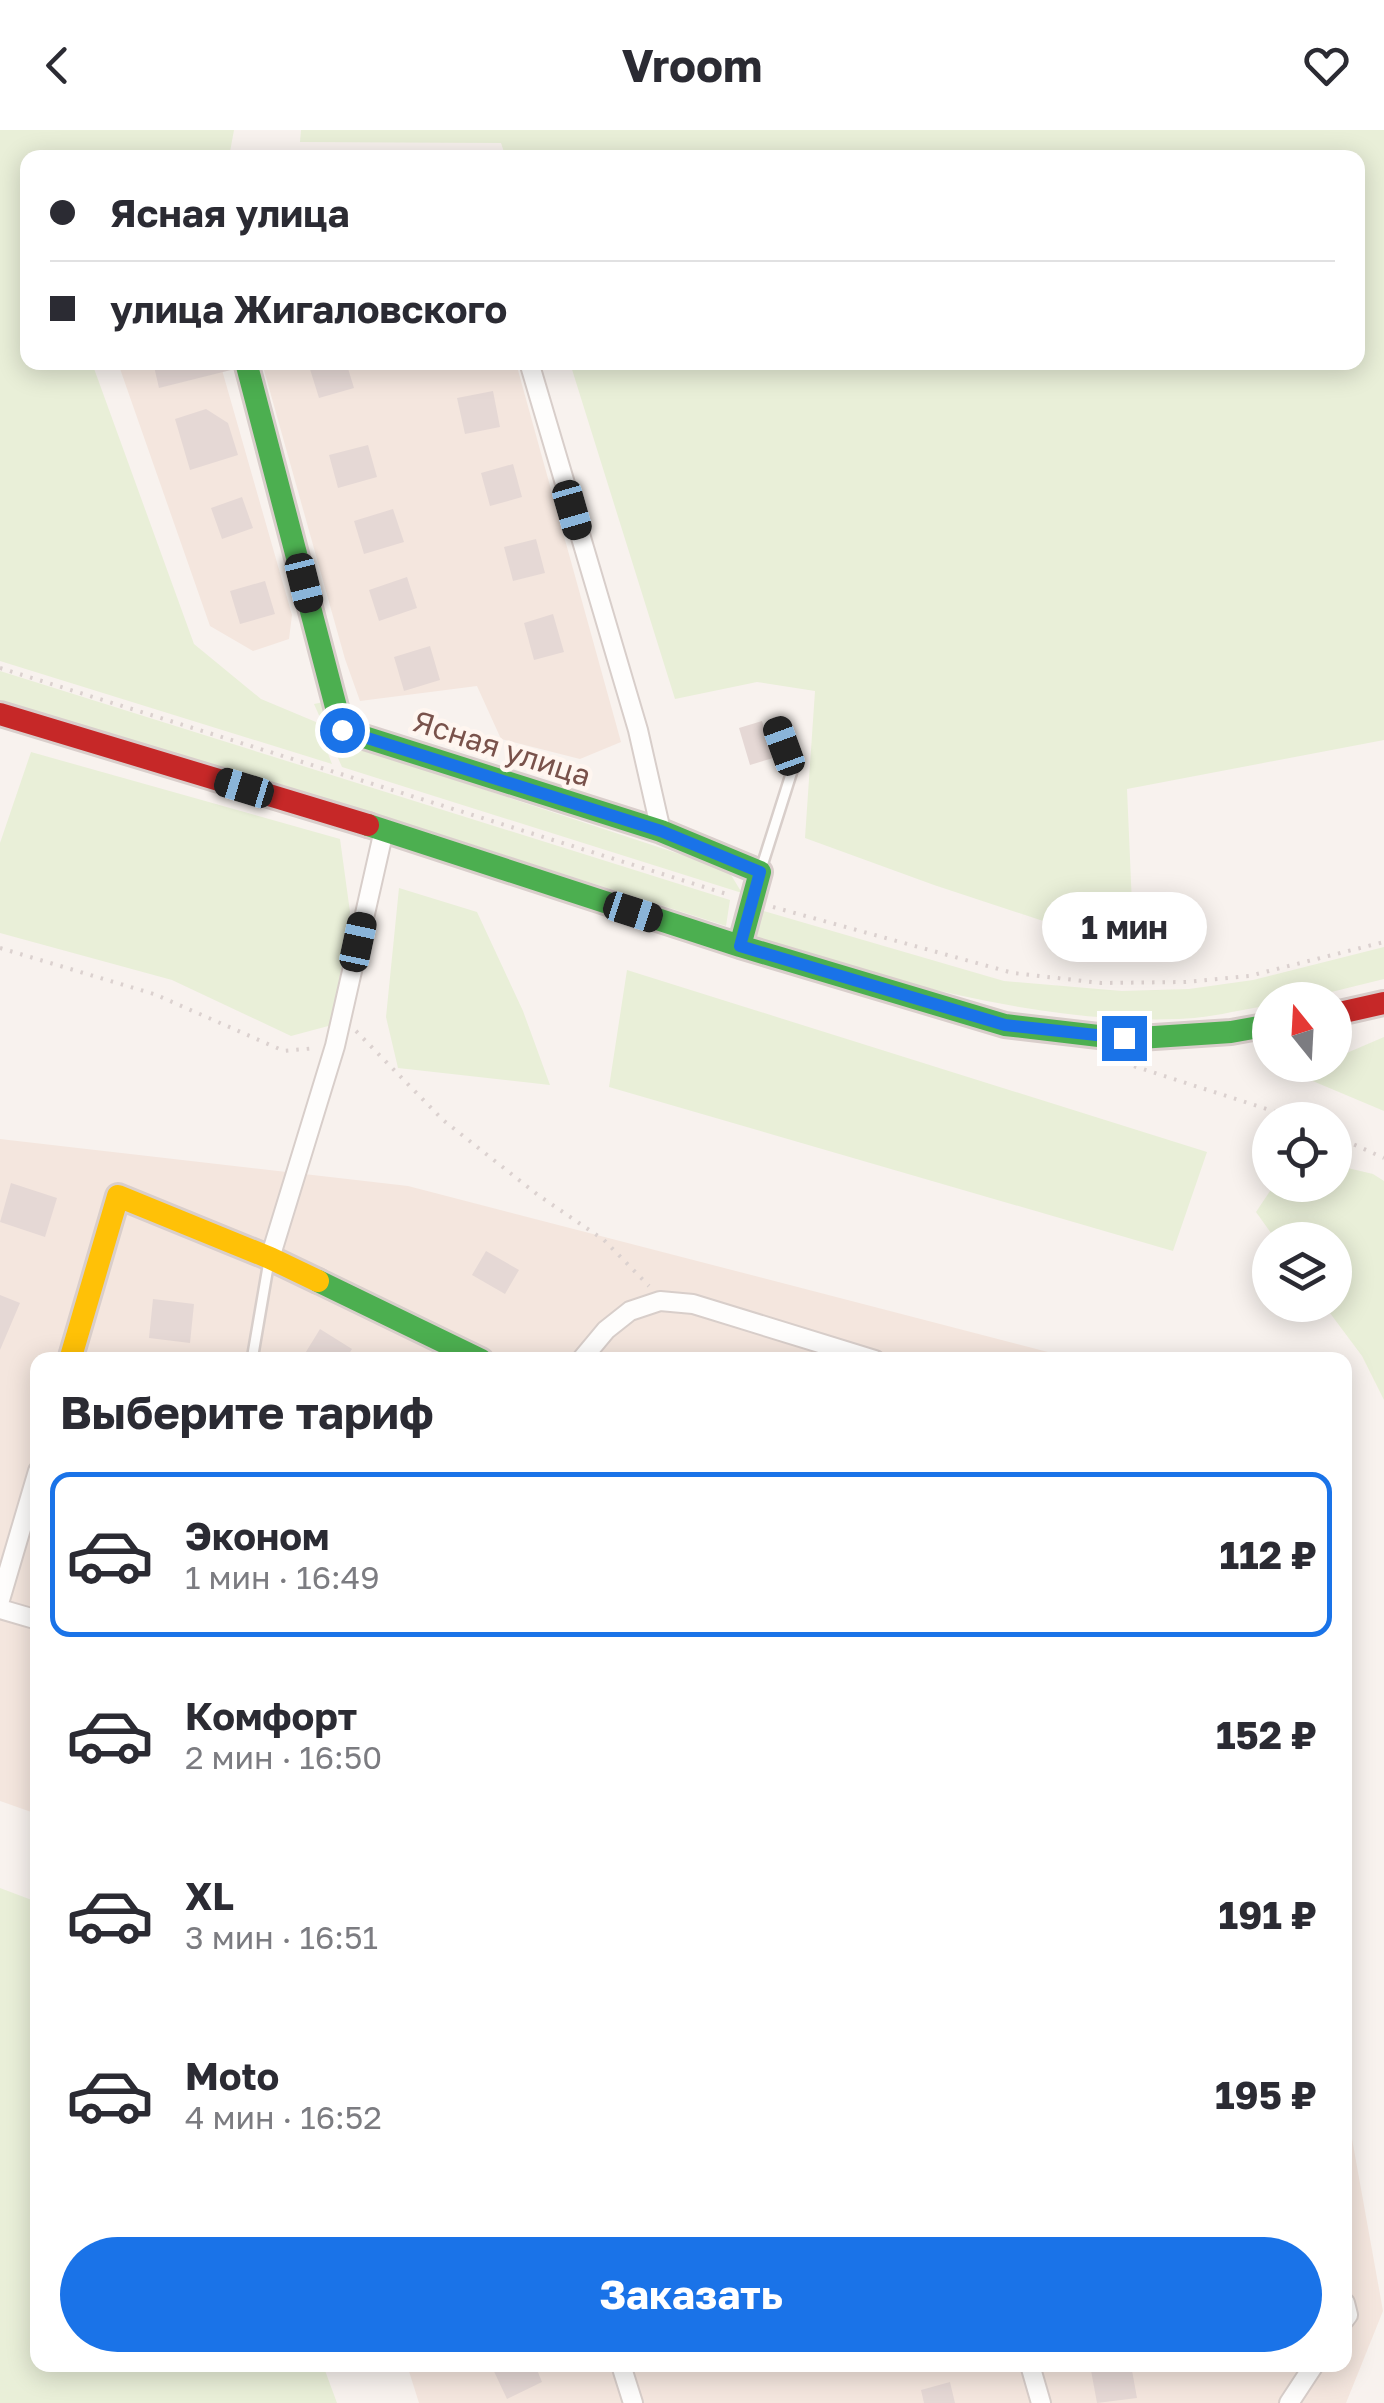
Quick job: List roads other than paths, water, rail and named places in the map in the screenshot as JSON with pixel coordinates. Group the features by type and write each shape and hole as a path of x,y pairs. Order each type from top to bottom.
{"street":[{"name":"Ясная улица","path":"248,370 342,730 661,831 760,872"},
{"path":"531,370 638,730 661,831"},
{"path":"0,714 1005,1025 1124,1038 1252,1028"},
{"path":"270,1258 335,1046 384,830"},
{"path":"740,946 760,872"},
{"path":"1352,1010 1384,1003"},
{"path":"72,1352 118,1196 270,1258 464,1352"},
{"path":"588,1352 606,1330 630,1312 660,1301 692,1304 849,1352"},
{"path":"0,1600 30,1498"},
{"path":"0,1609 30,1618"},
{"path":"623,2372 632,2403"},
{"path":"1032,2372 1041,2403"},
{"path":"1289,2403 1309,2372"}],"lane":[{"path":"760,872 792,768 776,724"},
{"path":"253,1352 270,1258"}]}
